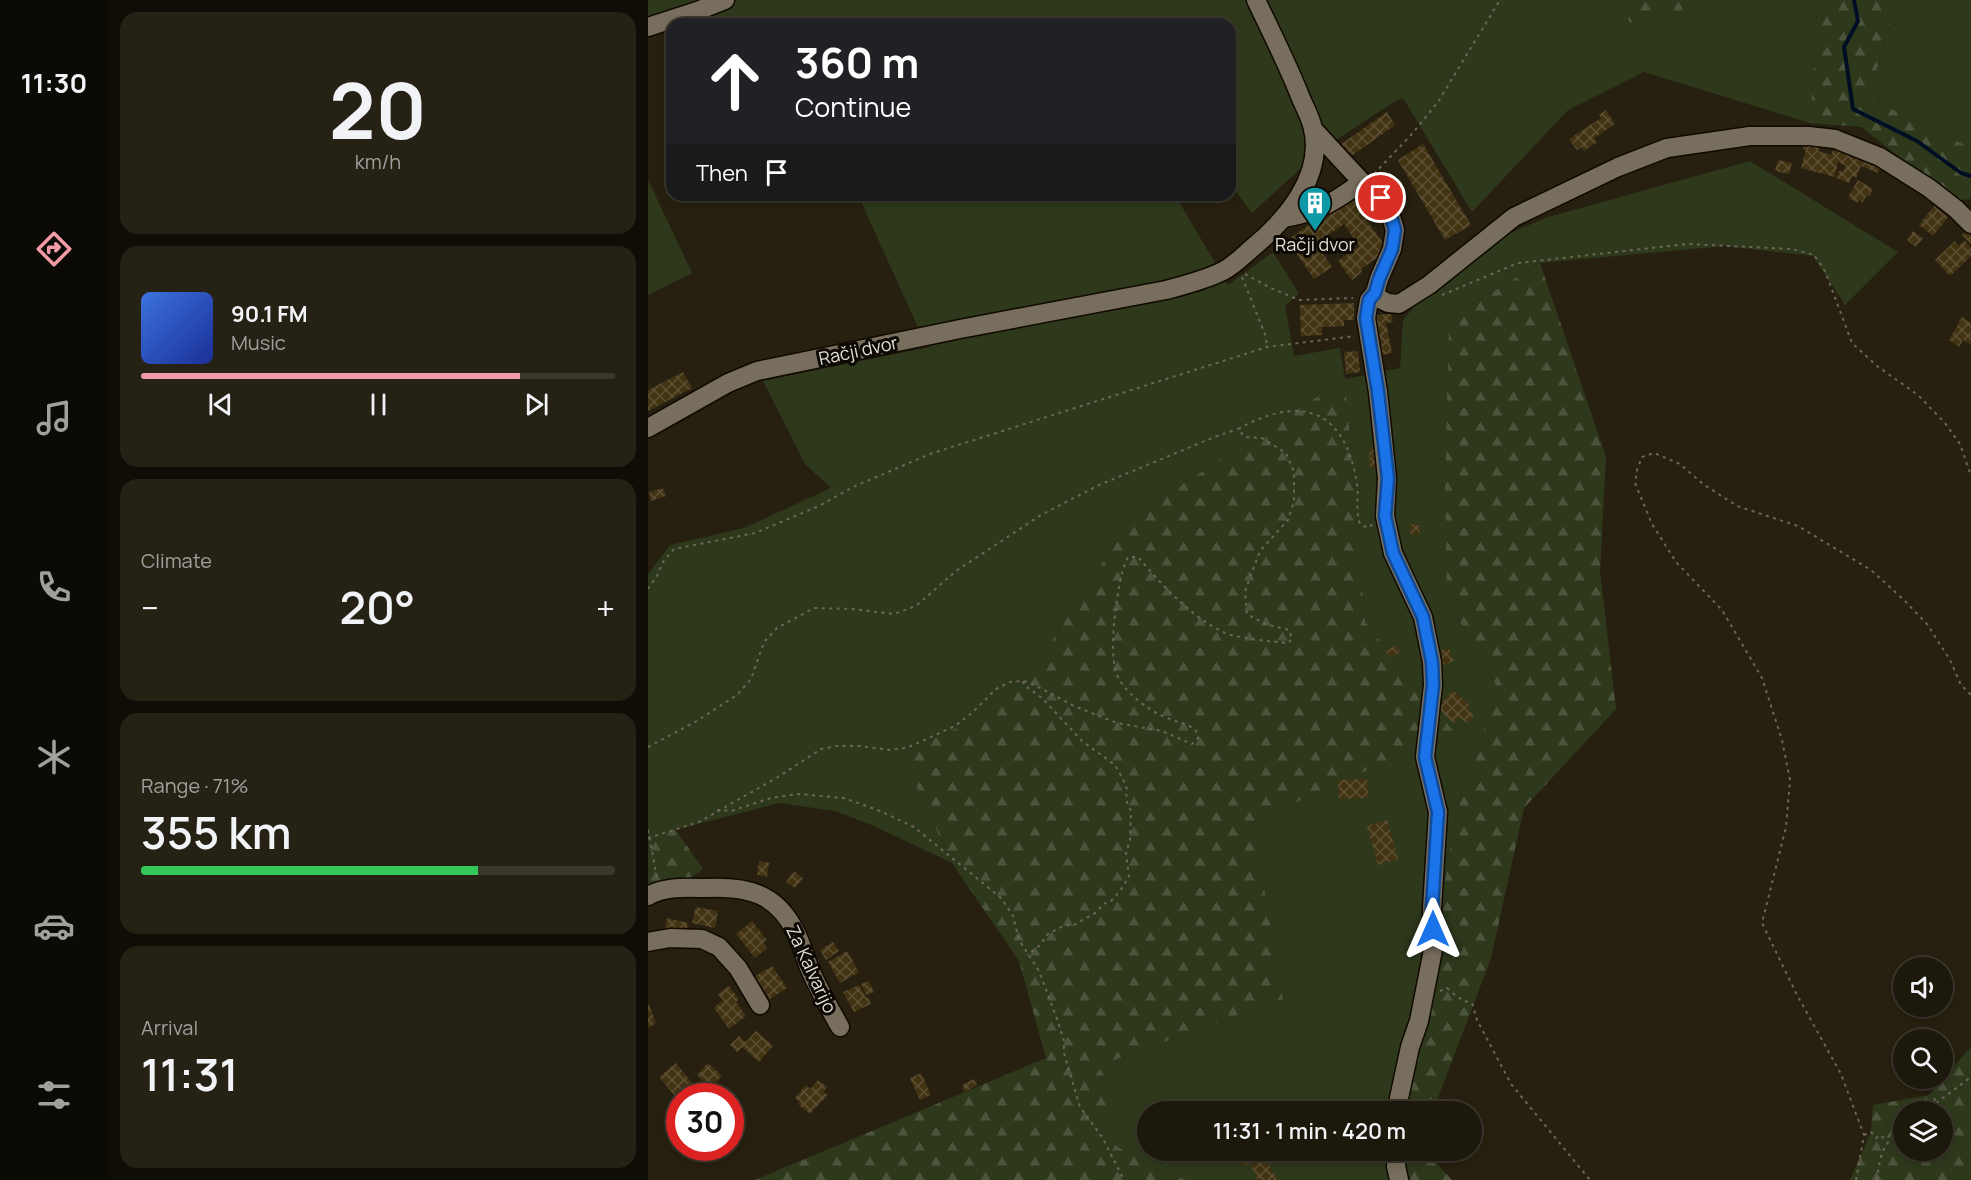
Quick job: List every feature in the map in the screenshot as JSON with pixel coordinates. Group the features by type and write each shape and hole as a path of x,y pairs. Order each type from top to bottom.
{"street":[{"path":"676,18 725,0"},
{"name":"Račji dvor","path":"648,428 728,383 757,371 1166,290 1195,283 1234,264 1267,236 1283,218 1304,188 1312,168 1315,151 1313,129 1256,0"},
{"path":"648,27 666,21"},
{"path":"1313,129 1362,182 1381,198 1390,213 1395,230 1392,249 1366,318 1378,392 1388,478 1385,516 1393,553 1423,617 1432,662 1433,685 1425,757 1438,812 1432,908 1433,950 1399,1101"},
{"path":"1372,297 1399,304 1429,285 1514,217 1618,167 1666,148 1750,136 1809,136 1835,139 1880,157 1929,188 1971,224"},
{"path":"1283,218 1317,211 1362,182"},
{"name":"Za Kalvarijo","path":"653,893 728,887 752,892 772,901 785,912 809,967 840,1027"},
{"path":"648,942 670,938 702,939 719,947 738,968 760,1005"},
{"path":"1396,1161 1399,1180"}],"path":[{"path":"1362,182 1378,172 1438,102 1500,0"},
{"path":"1438,297 1518,263 1541,260 1687,244 1792,249 1814,255 1825,271 1851,343 1877,366 1918,395 1945,423 1960,444 1971,476"},
{"path":"1234,264 1250,277 1299,300 1372,297"},
{"path":"1234,264 1242,277 1266,337 1267,347"},
{"path":"648,589 664,560 674,549 755,533 930,454 1267,347 1368,334"},
{"path":"648,747 695,722 737,695 751,679 764,642 777,628 814,608 852,609 894,614 916,606 956,571 1041,515 1100,485 1238,429 1257,419 1294,410 1317,414 1340,433 1351,459 1357,486 1356,512 1360,525 1368,528 1385,516"},
{"path":"649,838 699,822 778,777 821,749 837,746 891,750 909,747 955,726 996,689 1010,682 1023,681 1074,706 1117,723 1162,731 1192,744 1196,742 1198,738 1196,731 1190,726 1163,716 1144,704 1131,694 1117,675 1114,665 1114,623 1121,571 1128,557 1138,558 1185,607 1224,633 1275,642 1288,643 1292,639 1289,630 1265,624 1247,614 1245,591 1260,551 1288,520 1294,501 1294,471 1286,453 1262,438 1245,436 1238,429"},
{"path":"1856,1180 1864,1135 1841,1074 1797,995 1762,923 1786,827 1790,780 1782,740 1762,678 1722,610 1676,562 1652,524 1635,483 1642,457 1654,453 1680,464 1702,484 1737,506 1798,526 1871,570 1927,624 1950,660 1961,685 1971,695"},
{"path":"1023,681 1024,685 1042,698 1082,741 1115,765 1127,789 1126,800 1131,811 1130,840 1126,853 1129,877 1120,891 1103,904 1097,912 1074,925 1065,925 1048,934 1039,946 1027,955"},
{"path":"717,810 731,811 771,798 798,794 821,794 844,798 914,827 1001,898 1013,916 1019,940 1039,971 1064,1041 1064,1053 1080,1107 1102,1137 1124,1180"},
{"path":"648,830 653,893"},
{"path":"1425,993 1438,992 1447,988 1457,997 1472,1003 1477,1020 1511,1084 1590,1180"},
{"path":"1939,1101 1971,1077"},
{"path":"1864,1135 1871,1132 1876,1138 1880,1135 1885,1139 1893,1134"},
{"path":"1877,1180 1883,1147 1893,1139"}],"green space":[{"path":"648,0 1618,0 1630,23 1680,12 1690,0 1818,0 1810,123 1644,72 1568,110 1472,212 1403,98 1322,149 1252,213 1236,191 1236,18 666,18 666,22 648,19"},
{"path":"1618,0 1690,0 1680,12 1630,23"},
{"path":"1818,0 1896,0 1869,98 1971,148 1971,199 1955,201 1861,127 1810,123"},
{"path":"1896,0 1971,0 1971,148 1869,98"},
{"path":"1750,161 1898,252 1845,305 1813,256 1725,246 1539,263 1449,318 1447,599 1498,689 1459,801 1406,1101 1137,1101 1137,1158 1085,1129 1098,1066 1283,999 1253,822 1452,731 1365,622 1345,380 1132,517 1040,659 970,722 901,753 952,863 874,826 835,811 779,803 648,837 648,574 670,545 744,528 831,488 805,464 763,381 930,347 917,325 861,201 1179,201 1228,285 1273,252 1299,294 1285,306 1294,356 1340,348 1345,379 1400,368 1403,320 1435,282 1490,242 1545,218"},
{"path":"648,180 692,273 648,295"},
{"path":"1540,263 1606,457 1600,571 1616,709 1524,808 1491,958 1437,1101 1406,1101 1459,801 1498,689 1447,599 1445,491 1449,318"},
{"path":"1345,379 1365,622 1453,731 1253,822 1283,999 1098,1066 1121,1103 1086,1129 1137,1158 1137,1161 1143,1161 1186,1180 755,1180 1046,1058 1019,961 952,863 901,753 970,722 1040,659 1132,517"},
{"path":"675,829 703,869 648,906 648,837"},
{"path":"1971,1047 1971,1180 1850,1180 1871,1132 1873,1105 1893,1101 1893,1161 1953,1161 1953,1101 1895,1101 1929,1095 1934,1089 1953,1089 1953,1068"},
{"path":"1143,1161 1406,1161 1407,1180 1186,1180"},
{"path":"1406,1161 1434,1161 1452,1180 1407,1180"}],"building":[{"path":"1606,110 1615,124 1594,138 1597,142 1584,151 1581,147 1577,150 1569,139 1601,118 1599,115"},
{"path":"1387,112 1395,125 1350,157 1340,145"},
{"path":"1837,140 1883,161 1878,173 1861,166 1856,178 1852,176 1849,183 1836,178 1839,171 1843,172 1846,166 1838,162 1835,177 1801,168 1806,149 1803,149 1805,142 1820,146 1818,151 1831,155"},
{"path":"1423,144 1471,225 1445,240 1398,160"},
{"path":"1778,160 1792,163 1789,174 1775,171"},
{"path":"1858,180 1873,189 1862,203 1859,200 1857,203 1848,197"},
{"name":"Račji dvor","path":"1350,196 1388,250 1361,269 1362,272 1352,280 1338,261 1359,246 1344,224 1316,244 1332,267 1314,279 1287,240"},
{"path":"1934,206 1948,217 1933,236 1919,225"},
{"path":"1969,229 1971,231 1971,244 1962,235"},
{"path":"1913,231 1923,238 1916,247 1907,240"},
{"path":"1964,240 1971,248 1971,256 1950,276 1935,260 1955,241 1959,246"},
{"path":"1354,303 1354,320 1344,320 1344,326 1322,327 1322,335 1301,336 1300,305"},
{"path":"1391,314 1393,322 1386,323 1392,353 1377,356 1370,316"},
{"path":"1962,317 1971,323 1971,345 1963,340 1959,347 1949,340"},
{"path":"1358,351 1360,372 1346,374 1344,352"},
{"path":"683,372 692,388 648,411 648,390"},
{"path":"1369,449 1379,449 1380,468 1370,468"},
{"path":"663,488 666,496 651,501 649,492"},
{"path":"1410,524 1420,525 1419,535 1410,534"},
{"path":"1396,645 1400,652 1390,658 1386,651"},
{"path":"1449,648 1454,661 1443,665 1439,651"},
{"path":"1453,690 1470,705 1468,709 1474,716 1467,723 1459,717 1454,723 1437,708"},
{"path":"1367,779 1368,798 1339,799 1338,780"},
{"path":"1387,820 1398,859 1378,865 1367,826"},
{"path":"759,861 769,863 767,877 757,875"},
{"path":"794,871 803,878 795,888 786,882"},
{"path":"696,907 718,911 715,928 692,923"},
{"path":"667,918 688,923 686,933 665,929"},
{"path":"752,921 767,940 763,943 767,948 755,958 736,934"},
{"path":"833,942 839,951 826,960 820,950"},
{"path":"847,951 859,972 840,983 828,962"},
{"path":"772,966 787,988 770,999 755,976"},
{"path":"869,981 874,992 866,995 861,984"},
{"path":"859,985 871,1004 854,1012 843,992"},
{"path":"729,986 739,999 736,1002 746,1016 729,1029 714,1008 723,1000 718,994"},
{"path":"648,1002 656,1023 648,1028"},
{"path":"756,1031 773,1046 759,1062 742,1047 737,1052 730,1045 739,1036 746,1042"},
{"path":"676,1063 692,1083 666,1083 666,1085 659,1077"},
{"path":"708,1063 722,1076 715,1083 705,1083 697,1075"},
{"path":"921,1073 931,1095 920,1100 910,1078"},
{"path":"974,1079 977,1085 965,1092 962,1085"},
{"path":"818,1080 827,1087 823,1092 828,1095 810,1114 798,1104 800,1102 795,1098 806,1085 810,1089"},
{"path":"1239,1161 1253,1161 1242,1167"},
{"path":"1256,1161 1267,1161 1277,1180 1258,1180 1250,1164"}],"waterway":[{"path":"1854,0 1858,21 1844,47 1853,109 1917,141 1961,173 1971,176"}],"place":[{"name":"Račji dvor","path":"1315,232"}],"route":[{"path":"1381,198 1390,213 1395,230 1392,249 1375,293 1369,300 1366,318 1378,392 1388,478 1385,516 1393,553 1423,617 1432,662 1433,685 1425,757 1438,812 1432,908 1433,929"}]}
